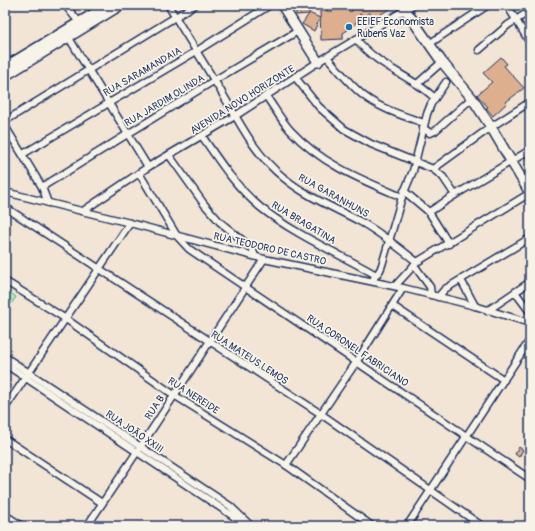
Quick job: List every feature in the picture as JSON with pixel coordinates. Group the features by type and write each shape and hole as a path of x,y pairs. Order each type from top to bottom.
{"street":[{"path":"65,5 78,22"},
{"path":"5,67 108,5"},
{"path":"5,76 121,5"},
{"name":"RUA GARANHUNS","path":"168,5 195,52 215,80 252,145 284,178 331,207 360,221 389,240 416,264 430,287 431,295"},
{"path":"5,121 195,5"},
{"name":"RUA SARAMANDAIA","path":"23,154 108,102 195,52 270,5"},
{"path":"282,5 318,62"},
{"path":"429,44 488,5"},
{"path":"507,5 530,43"},
{"path":"395,286 416,264 530,193 512,161 472,98 442,62 406,7"},
{"name":"AVENIDA NOVO HORIZONTE","path":"83,211 148,167 235,116 406,7"},
{"path":"479,50 508,25 530,11"},
{"name":"RUA JARDIM OLINDA","path":"42,187 128,133 298,31"},
{"path":"69,38 148,167"},
{"path":"356,39 375,59 417,84 435,98"},
{"path":"327,57 364,96 424,126 430,132 435,131 472,98"},
{"path":"417,84 442,62"},
{"path":"295,77 319,107 344,129 372,144 433,169 443,177 455,195"},
{"path":"372,281 382,265 403,194 416,161 424,126 435,98 446,82"},
{"path":"266,96 290,130 318,155 350,174 403,194 429,212 449,244"},
{"path":"433,169 491,127 530,102"},
{"path":"5,126 42,187 48,202"},
{"name":"RUA BRAGATINA","path":"202,136 227,173 259,206 282,223 376,275"},
{"path":"429,212 530,150"},
{"path":"169,155 204,204 220,222 252,248 254,256"},
{"name":"RUA CORONEL FABRICIANO","path":"139,173 177,236 189,249 530,479"},
{"name":"RUA TEODORO DE CASTRO","path":"5,192 130,223 264,259 404,288 475,306 487,311 530,323"},
{"name":"RUA MATEUS LEMOS","path":"5,207 321,414 482,526"},
{"path":"5,408 130,223"},
{"path":"438,297 445,289 530,238"},
{"name":"RUA B","path":"87,526 264,259"},
{"path":"461,280 475,306"},
{"name":"RUA NEREIDE","path":"5,281 66,319 174,395 286,465 372,526"},
{"path":"487,311 530,282"},
{"path":"286,465 357,361 404,288"},
{"path":"515,292 530,312"},
{"path":"393,306 504,380"},
{"path":"407,526 530,340"},
{"name":"RUA JOÃO XXIII","path":"5,357 27,375 137,452 247,526"},
{"name":"RUA JOÃO XXIII","path":"5,364 27,375 141,446 234,509 251,526"},
{"path":"5,439 102,503"},
{"path":"5,515 22,526"}],"green space":[{"path":"5,289 16,297 5,312"}],"building":[{"path":"296,5 309,5 309,13 320,18 314,31 302,24 309,14 296,15"},
{"name":"EEIEF Economista Rubens Vaz","path":"332,5 344,5 346,9 351,12 355,5 396,5 373,19 369,12 366,17 360,14 354,26 343,33 343,39 321,40 320,11 333,11"},
{"path":"501,57 507,64 504,66 524,88 506,102 507,103 493,116 486,108 488,107 477,95 492,82 483,73"},
{"path":"519,447 523,450 519,457 515,454"}],"place":[{"name":"EEIEF Economista Rubens Vaz","path":"349,27"}]}
